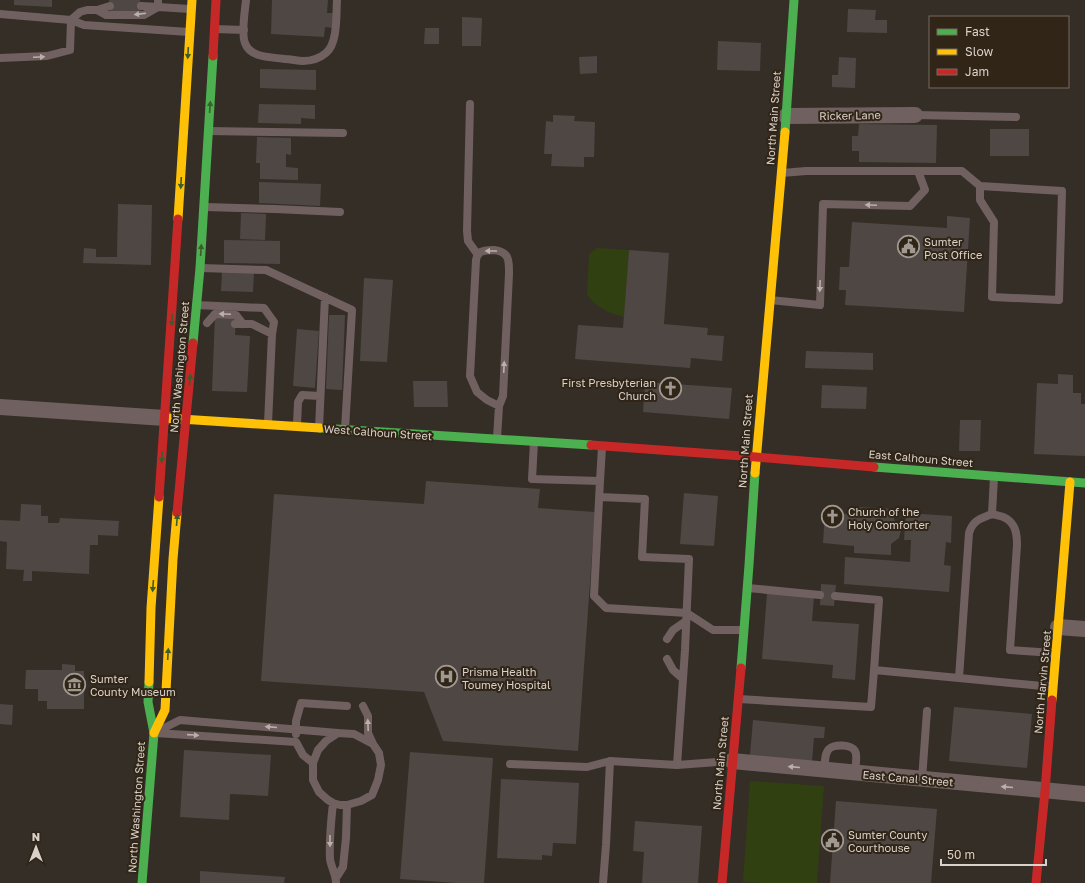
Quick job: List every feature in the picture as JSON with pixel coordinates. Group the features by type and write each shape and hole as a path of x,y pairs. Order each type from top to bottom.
{"main road":[{"name":"North Washington Street","path":"154,733 165,710 174,559 200,268 216,0"},
{"name":"North Main Street","path":"722,883 742,653 769,300 786,116 794,0"},
{"name":"North Washington Street","path":"142,883 154,733 148,702 151,616 180,196 191,4"},
{"name":"West Calhoun Street","path":"165,418 534,441 756,457"},
{"name":"East Calhoun Street","path":"756,457 1085,483"},
{"name":"North Harvin Street","path":"1036,883 1054,687 1070,482"}],"street":[{"name":"Ricker Lane","path":"786,116 915,115"},
{"name":"West Calhoun Street","path":"0,407 165,418"},
{"path":"1058,627 1085,629"},
{"name":"East Canal Street","path":"732,761 1085,794"}],"lane":[{"path":"246,0 244,42 250,51 260,56 304,61 316,59 327,52 333,41 336,30 336,0"},
{"path":"141,6 158,4 191,4"},
{"path":"97,10 106,15 144,15 158,4"},
{"path":"0,58 47,56 70,50 71,20 80,12 86,10 97,10 110,6"},
{"path":"0,14 71,20 84,25 190,32"},
{"path":"215,29 244,30"},
{"path":"470,104 467,231 468,241 478,255"},
{"path":"915,115 1016,117"},
{"path":"208,131 343,133"},
{"path":"781,173 806,171 962,171 980,186 1062,191 1059,300 992,297 994,222 980,200 980,186"},
{"path":"769,300 820,305 823,204 910,206 925,190 918,171"},
{"path":"204,207 275,208 340,212"},
{"path":"497,439 499,406 502,396 509,262 506,255 501,251 490,250 478,253 476,260 470,376 477,392 487,400 499,406"},
{"path":"200,268 266,270 352,310 344,430"},
{"path":"319,428 325,297"},
{"path":"196,305 264,308 274,322 272,334 268,424"},
{"path":"195,322 211,323 215,314 236,315 239,324 252,324 272,334"},
{"path":"297,426 298,402 302,395 320,396"},
{"path":"534,441 532,479 600,481"},
{"path":"602,446 594,596 606,608 686,617 712,630 743,630"},
{"path":"992,514 994,476"},
{"path":"600,497 645,499 642,557 689,559 677,765"},
{"path":"959,678 969,533 971,526 976,521 992,514 1007,519 1017,532 1018,544 1010,650 1056,653"},
{"path":"746,588 820,595"},
{"path":"738,699 871,707 879,600 835,596"},
{"path":"667,639 673,630 686,617"},
{"path":"666,659 673,670 682,678"},
{"path":"874,670 1054,687"},
{"path":"313,763 303,755 296,742 296,721 301,703 347,706"},
{"path":"338,733 326,741 318,750 313,763 313,780 319,792 328,800 340,805 347,805 361,801 372,795 378,780 381,765 379,753 368,733 368,716 363,706"},
{"path":"922,779 927,711"},
{"path":"154,733 180,720 354,734 373,744"},
{"path":"154,733 296,742"},
{"path":"825,770 825,756 828,749 835,746 849,746 855,751 855,773"},
{"path":"603,883 610,761"},
{"path":"510,764 587,767 610,761 677,765 732,761"},
{"path":"333,803 330,828 330,860 336,881"},
{"path":"336,881 343,867 347,805"}],"green space":[{"path":"597,248 629,250 624,317 608,312 595,304 587,295 589,254"},
{"path":"750,781 824,786 817,883 743,882"}],"building":[{"path":"14,0 52,0 52,7 14,5"},
{"path":"109,0 140,0 141,12 110,13"},
{"path":"272,0 328,0 327,13 334,13 333,28 325,27 324,37 271,34"},
{"path":"848,9 876,10 875,20 887,20 887,33 847,32"},
{"path":"462,17 482,18 481,46 462,46"},
{"path":"425,28 439,28 439,44 424,44"},
{"path":"718,41 761,43 760,71 717,70"},
{"path":"597,56 597,73 580,74 579,57"},
{"path":"839,57 856,58 855,88 832,87 832,75 838,75"},
{"path":"260,69 316,70 316,90 260,88"},
{"path":"259,104 315,105 315,119 301,118 301,124 258,123"},
{"path":"553,115 575,116 574,121 595,122 594,157 584,157 584,167 551,166 552,154 544,154 546,121 553,122"},
{"path":"859,124 937,125 936,163 859,162 859,151 852,151 852,136 858,136"},
{"path":"990,129 1029,129 1029,156 990,156"},
{"path":"257,137 291,138 291,155 286,154 286,167 298,168 298,180 260,179 260,163 256,163"},
{"path":"259,182 321,184 320,206 259,203"},
{"path":"118,204 152,205 151,265 83,263 84,248 96,249 96,257 117,257"},
{"path":"241,213 266,214 265,240 240,239"},
{"name":"Sumter Post Office","path":"947,216 970,218 964,312 845,305 846,290 839,290 840,267 849,267 852,222 947,228"},
{"path":"224,240 280,241 280,264 224,263"},
{"path":"629,250 669,253 664,324 708,328 707,335 724,336 722,361 691,358 690,368 575,359 578,325 623,328"},
{"path":"222,272 254,273 253,292 221,291"},
{"path":"364,278 393,280 387,362 360,361"},
{"path":"215,315 236,316 235,335 250,336 247,392 212,391"},
{"path":"329,315 345,315 342,390 326,389"},
{"path":"297,329 319,331 315,388 293,386"},
{"path":"806,351 873,353 873,370 805,368"},
{"path":"1058,374 1073,375 1073,393 1081,393 1081,404 1085,404 1085,456 1034,454 1037,383 1058,384"},
{"path":"413,381 447,381 448,407 414,407"},
{"path":"645,382 732,388 729,419 643,412"},
{"path":"822,385 867,387 866,409 821,408"},
{"path":"960,420 981,420 980,451 959,451"},
{"path":"426,481 540,489 538,508 595,512 578,751 443,741 424,692 261,681 274,494 424,504"},
{"path":"684,493 718,496 714,546 680,544"},
{"path":"21,504 41,505 41,516 48,516 48,523 59,523 60,518 119,521 118,536 98,535 98,545 90,545 89,574 32,571 32,581 23,581 24,570 6,569 7,542 0,541 0,520 20,521"},
{"path":"857,507 895,509 894,520 902,527 899,538 891,544 891,555 854,553 854,546 823,543 825,512 856,515"},
{"path":"906,513 952,516 951,543 946,542 944,565 951,566 949,592 844,584 845,557 910,562 911,540 904,540"},
{"path":"821,584 836,585 834,606 820,605"},
{"path":"767,593 814,597 812,621 859,624 855,680 832,678 833,665 762,659"},
{"path":"62,664 75,665 75,671 84,671 84,709 47,709 47,701 38,701 38,689 25,689 26,670 62,670"},
{"path":"0,704 13,705 12,725 0,724"},
{"path":"954,707 1032,714 1027,768 949,761"},
{"path":"753,720 825,727 824,738 814,738 812,761 750,755"},
{"path":"184,750 271,755 268,796 230,794 229,820 180,817"},
{"path":"410,752 493,758 484,883 457,883 400,879"},
{"path":"501,779 579,783 576,844 553,843 552,856 542,855 542,860 497,858"},
{"name":"Sumter County Courthouse","path":"836,801 937,809 931,883 830,883"},
{"path":"635,821 702,826 698,883 642,883 644,852 633,851"},
{"path":"200,871 285,877 284,883 200,883"}],"traffic: fast":[{"path":"785,132 794,0"},
{"path":"193,343 200,268 213,56"},
{"path":"320,428 591,445"},
{"path":"874,467 1085,483"},
{"path":"741,668 755,473"},
{"path":"142,883 154,733 148,702 149,682"}],"traffic: slow":[{"path":"178,219 192,0"},
{"path":"755,473 785,132"},
{"path":"165,418 320,428"},
{"path":"1052,700 1070,482"},
{"path":"149,682 151,608 159,497"},
{"path":"154,733 165,710 177,513"}],"traffic: jam":[{"path":"213,56 216,0"},
{"path":"159,497 178,219"},
{"path":"177,513 193,343"},
{"path":"591,445 874,467"},
{"path":"722,883 741,668"},
{"path":"1036,883 1052,700"}],"place":[{"name":"Sumter Post Office","path":"909,247"},
{"name":"First Presbyterian Church","path":"671,388"},
{"name":"Church of the Holy Comforter","path":"833,517"},
{"name":"Prisma Health Toumey Hospital","path":"447,677"},
{"name":"Sumter County Museum","path":"74,684"},
{"name":"Sumter County Courthouse","path":"833,840"}]}
